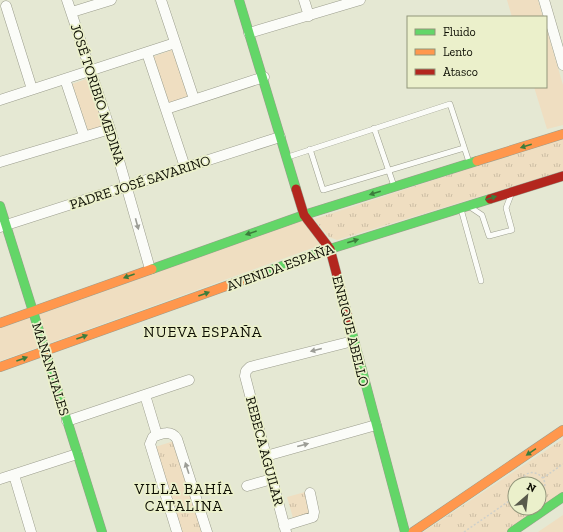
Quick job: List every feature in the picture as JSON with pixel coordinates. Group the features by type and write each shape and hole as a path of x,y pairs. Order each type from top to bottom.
{"main road":[{"name":"ENRIQUE ABELLO","path":"240,0 304,214 330,249 404,532"},
{"path":"0,323 304,214 563,134"},
{"name":"AVENIDA ESPAÑA","path":"0,367 330,249 563,176"},
{"name":"MANANTIALES","path":"0,206 3,226 33,311 102,532"},
{"path":"413,532 563,430"},
{"path":"512,532 563,497"}],"street":[{"name":"JOSÉ TORIBIO MEDINA","path":"68,0 110,129 150,269"},
{"path":"72,12 111,0"},
{"path":"161,0 194,100"},
{"path":"304,0 309,16"},
{"path":"249,33 360,0"},
{"path":"544,0 563,65"},
{"path":"6,6 32,89"},
{"path":"0,100 175,43"},
{"path":"147,52 185,167"},
{"path":"166,109 264,77"},
{"path":"66,79 84,136"},
{"path":"0,162 110,129"},
{"name":"PADRE JOSÉ SAVARINO","path":"3,226 280,137"},
{"name":"REBECA AGUILAR","path":"285,529 245,376 246,370 250,367 353,340"},
{"path":"67,422 189,380"},
{"path":"145,395 157,435"},
{"path":"266,456 376,425"},
{"path":"177,532 150,447 152,438 157,435 170,433 177,439 207,532"},
{"path":"0,479 77,454"},
{"path":"14,475 31,532"},
{"path":"247,486 272,479"},
{"path":"285,529 313,517 314,512 310,493"}],"lane":[{"path":"286,157 450,104 469,163"},
{"path":"374,128 394,187"},
{"path":"310,149 324,190 464,148"},
{"path":"464,207 482,215 489,236 512,230 506,208 512,192"},
{"path":"464,207 481,281"}],"path":[{"path":"546,476 563,464"},
{"path":"524,476 529,473 537,473 541,476"},
{"path":"464,532 507,502"}],"green space":[{"path":"507,0 538,0 543,16 512,16"},
{"path":"547,30 563,85 563,125 547,129 534,88 547,88"},
{"path":"172,50 189,96 169,104 152,57"},
{"path":"89,78 105,126 88,131 72,84"},
{"path":"563,138 563,171 337,240 329,237 314,219"},
{"path":"302,219 321,245 0,361 0,328"},
{"path":"563,439 563,495 547,506 547,476 507,476"},
{"path":"174,441 203,532 182,532 155,447"},
{"path":"183,472 193,503 177,508 167,477"},
{"path":"507,476 507,516 532,516 508,532 423,532"},
{"path":"305,492 311,513 293,518 287,497"},
{"path":"563,515 563,532 538,532"}],"traffic: fast":[{"path":"239,0 296,189"},
{"path":"152,269 304,215 477,161"},
{"path":"254,276 330,249 490,199"},
{"path":"0,206 102,532"},
{"path":"350,325 405,532"},
{"path":"512,532 563,497"}],"traffic: slow":[{"path":"477,161 563,134"},
{"path":"0,323 152,269"},
{"path":"0,367 254,276"},
{"path":"413,532 563,430"}],"traffic: jam":[{"path":"490,199 563,176"},
{"path":"296,189 304,215 330,249 350,325"}],"district":[{"name":"NUEVA ESPAÑA","path":"203,332"},
{"name":"VILLA BAHÍA CATALINA","path":"184,498"}]}
